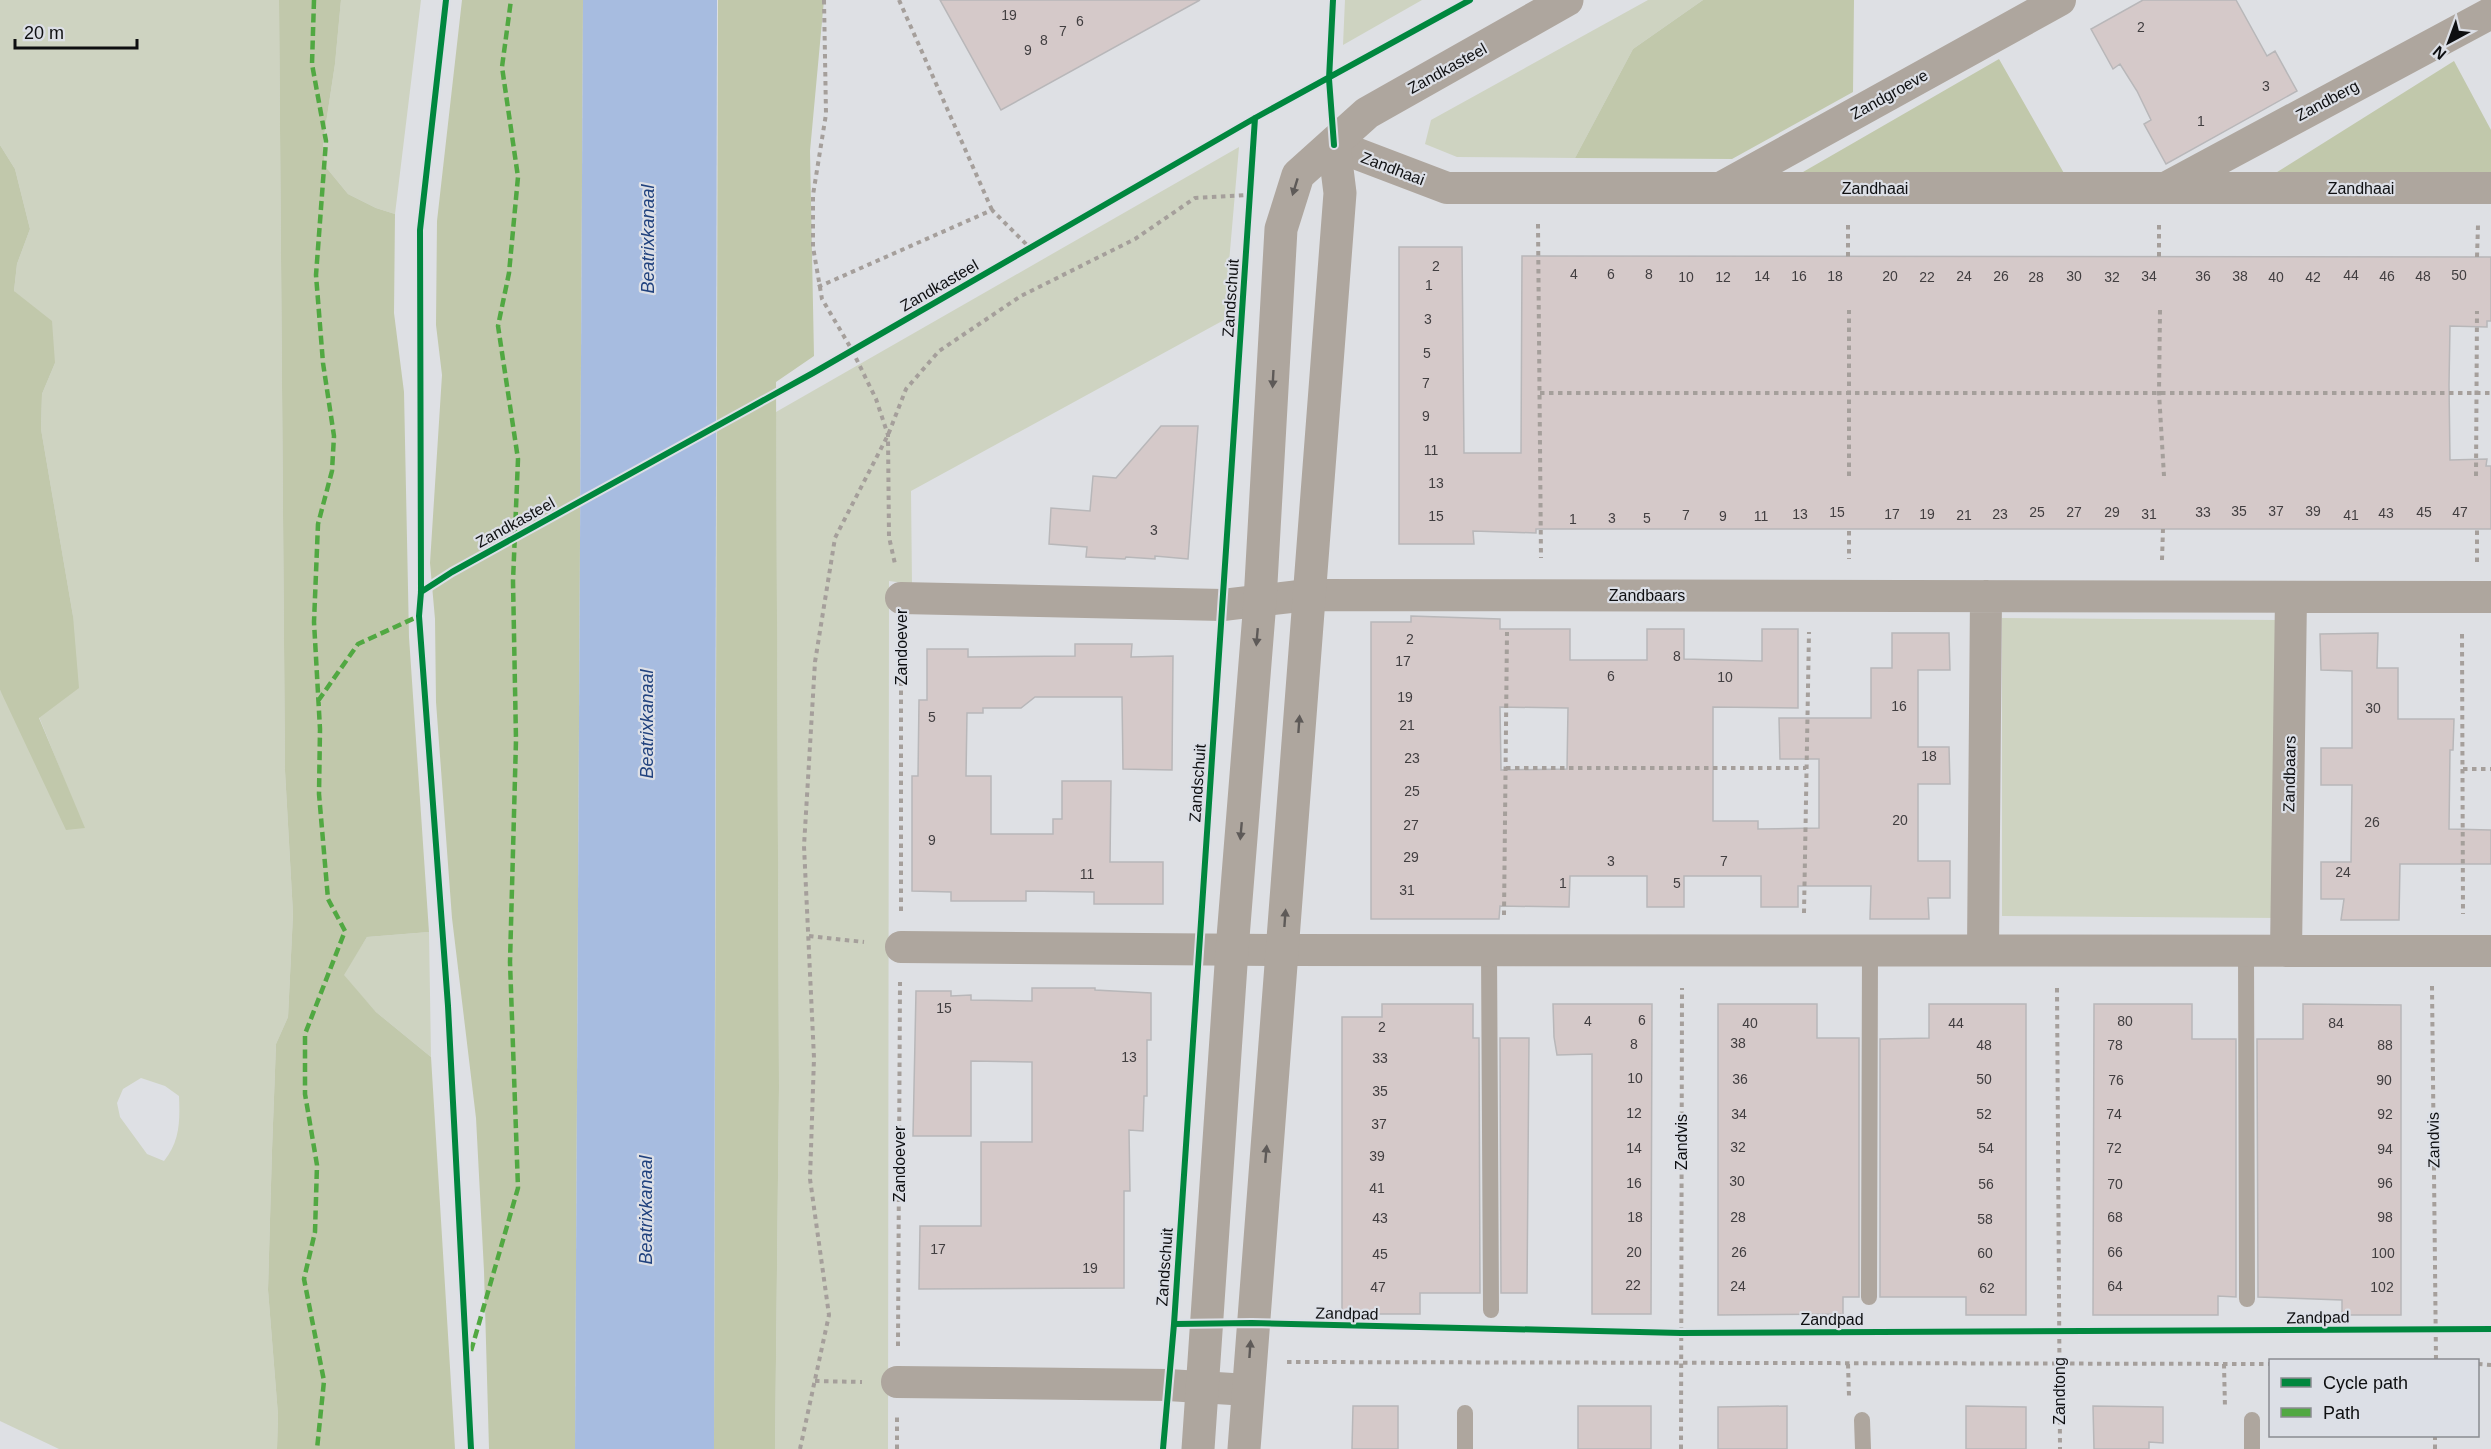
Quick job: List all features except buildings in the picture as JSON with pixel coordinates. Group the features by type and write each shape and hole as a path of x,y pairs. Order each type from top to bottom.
{"street":[{"name":"Zandkasteel","path":"1334,145 1367,113 1567,0"},
{"name":"Zandgroeve","path":"1719,188 2060,0"},
{"name":"Zandberg","path":"2163,188 2491,12"},
{"name":"Zandhaai","path":"1334,145 1447,188 2491,188"},
{"path":"1244,1449 1340,193 1334,145"},
{"path":"1198,1449 1232,950 1260,601 1281,230 1298,176 1334,145"},
{"name":"Zandbaars","path":"1308,595 2477,597"},
{"name":"Zandoever","path":"902,598 1224,605 1308,595"},
{"path":"1983,950 1986,596"},
{"name":"Zandbaars","path":"2286,951 2291,597"},
{"path":"901,946 1232,950 2477,951"},
{"path":"897,1382 1168,1385 1202,1388 1248,1376"}],"lane":[{"path":"1491,1310 1496,950"},
{"path":"1869,1297 1870,950"},
{"path":"2246,951 2247,1299"},
{"path":"1465,1413 1465,1449"},
{"path":"1862,1420 1863,1449"},
{"path":"2252,1420 2252,1449"}],"path":[{"path":"824,0 826,114 813,195 813,247 818,287 822,299 852,350 876,399 888,435 889,537 902,598"},
{"path":"899,0 992,210 1030,248"},
{"path":"1249,207 1251,184"},
{"path":"1538,189 1542,595"},
{"path":"800,1449 829,1315 810,1179 814,1058 804,846 815,662 835,538 888,435 906,389 939,351 1021,296 1135,239 1195,198 1250,195"},
{"path":"818,287 992,210"},
{"path":"1020,254 1040,242"},
{"path":"1849,310 1849,476"},
{"path":"2160,310 2159,393 2164,476"},
{"path":"2476,476 2477,310"},
{"path":"842,356 862,345"},
{"path":"1540,393 2491,393"},
{"path":"1496,950 1506,768 1507,595"},
{"path":"1804,950 1809,596"},
{"path":"2477,597 2463,769 2477,951"},
{"path":"1506,768 1806,768"},
{"path":"2463,769 2491,769"},
{"path":"808,936 901,946"},
{"path":"2057,951 2059,1333"},
{"path":"2424,1329 2447,1329"},
{"path":"2436,1329 2436,1359"},
{"path":"1669,1333 1693,1333"},
{"path":"1681,1333 1681,1449"},
{"path":"2048,1333 2070,1333"},
{"path":"1248,1376 1681,1364 2269,1364"},
{"path":"815,1381 897,1382"}],"green space":[{"path":"0,0 279,0 285,771 293,914 288,1017 276,1044 272,1150 268,1290 278,1415 277,1449 59,1449 0,1421 0,690 84,828 39,717 73,616 41,429 42,394 55,363 14,291 17,264 30,229 15,169 0,145","holes":["141,1078 165,1086 179,1096 179,1114 176,1138 164,1161 147,1154 120,1117 117,1103 123,1089"]},
{"path":"279,0 341,0 335,64 323,143 325,166 348,194 376,208 395,214 394,313 404,392 409,637 429,932 367,937 344,975 376,1012 431,1057 455,1449 277,1449 278,1415 268,1290 272,1150 276,1044 288,1017 293,914 285,771"},
{"path":"341,0 421,0 395,214 376,208 348,194 325,166 323,143 335,64"},
{"path":"462,0 583,0 575,1449 489,1449 484,1271 476,1118 452,918 436,702 435,619 430,563 442,375 436,325 437,221"},
{"path":"718,0 824,0 810,151 814,356 776,382 779,1087 775,1449 714,1449"},
{"path":"1345,0 1422,0 1343,45"},
{"path":"1648,0 1703,0 1633,49 1575,158 1457,157 1425,144 1431,120"},
{"path":"1703,0 1854,0 1853,92 1732,159 1575,158 1633,49"},
{"path":"1999,59 2065,175 1803,172"},
{"path":"2454,61 2491,130 2491,178 2266,179"},
{"path":"0,145 15,169 30,229 17,264 14,291 52,321 55,363 42,394 41,429 73,616 79,688 39,718 85,828 66,830 0,690"},
{"path":"1239,147 1224,320 911,491 912,584 889,581 888,1449 775,1449 779,1087 776,412"},
{"path":"2002,618 2279,620 2278,918 2002,916"},
{"path":"429,932 431,1057 376,1012 343,975 367,937"}],"water":[{"name":"Beatrixkanaal","path":"583,0 717,0 714,1449 575,1449"}],"marked path":[{"path":"314,0 312,64 326,141 316,275 323,363 334,436 332,471 318,524 314,622 320,729 319,794 328,899 345,931 305,1034 305,1094 317,1165 315,1232 304,1279 324,1381 317,1449"},
{"path":"471,1351 518,1188 510,962 516,740 513,581 518,459 498,326 509,273 518,177 502,67 511,0"},
{"path":"318,701 358,644 419,616"}],"cycle path":[{"path":"446,0 420,230 421,592 419,616 448,1006 471,1449"},
{"path":"1333,0 1329,79 1334,145"},
{"path":"421,592 452,572 813,373 1255,118 1470,0"},
{"name":"Zandschuit","path":"1163,1449 1174,1324 1255,118"},
{"name":"Zandpad","path":"1174,1324 1252,1323 1681,1333 2491,1329"}]}
